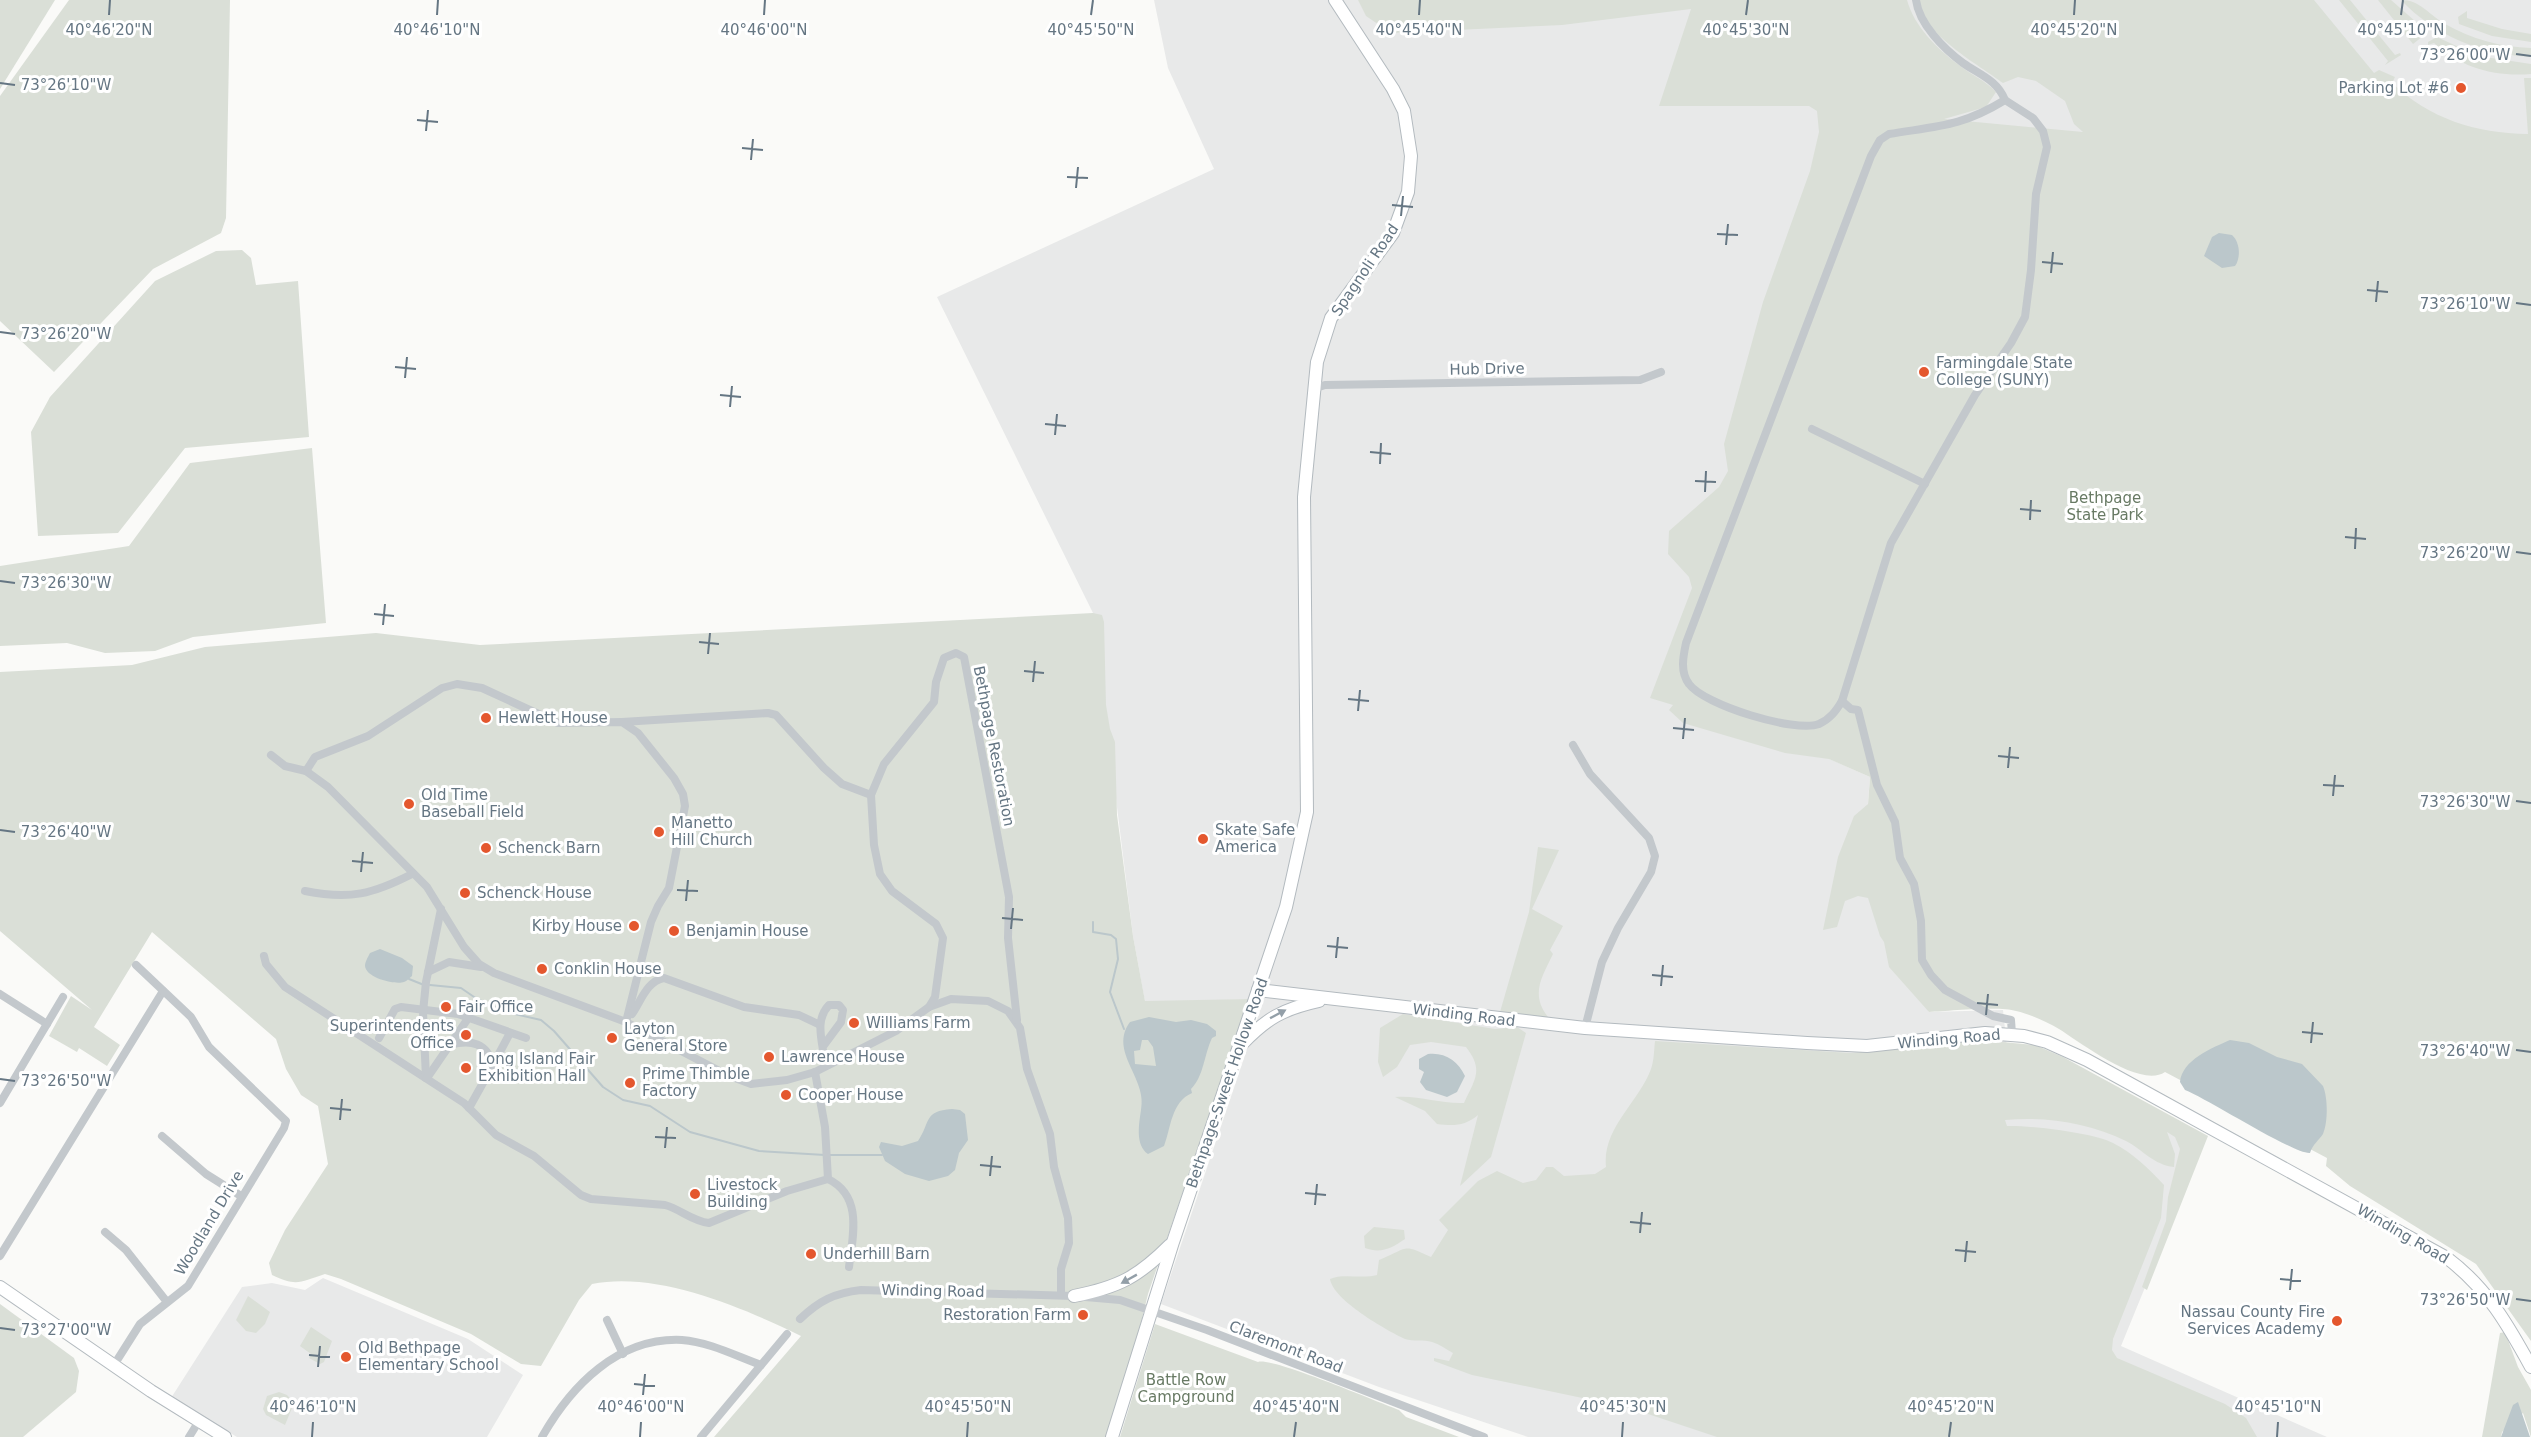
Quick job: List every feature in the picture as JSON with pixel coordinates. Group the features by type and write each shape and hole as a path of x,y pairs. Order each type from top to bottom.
{"main road":[{"name":"Spagnoli Road","path":"1306,595 1305,486 1317,362 1331,318 1393,233 1407,199 1410,171 1410,142 1404,111 1393,89 1335,0"},
{"name":"Bethpage-Sweet Hollow Road","path":"1113,1437 1173,1242 1286,907 1307,812 1306,595"},
{"name":"Winding Road","path":"1258,990 1585,1028 1867,1046 1985,1033 2012,1034 2047,1042 2087,1060 2447,1258 2473,1279 2494,1303 2531,1367"},
{"path":"1239,1047 1263,1022 1283,1010 1328,999"},
{"path":"1074,1296 1128,1281 1144,1270 1173,1242"},
{"path":"0,1287 199,1422 225,1437"}],"street":[{"path":"1916,0 1917,13 1962,63 1993,81 2005,100 2033,117 2043,131 2047,147 2036,194 2025,317 2011,344 1976,395 1891,543 1842,701 1828,719 1806,726 1782,723 1706,697 1689,684 1683,666 1686,643 1833,254 1880,140 1889,134 1952,125 1987,111 2005,100"},
{"name":"Hub Drive","path":"1313,389 1325,386 1640,380 1661,372"},
{"path":"1812,429 1926,484"},
{"name":"Bethpage Restoration","path":"929,1007 935,997 943,938 936,924 892,891 880,874 874,845 871,795 884,764 934,702 936,682 944,658 949,654 961,654 964,657 1009,897 1011,911 1008,938 1017,1020 1027,1069 1050,1134 1054,1167 1068,1218 1069,1243 1061,1269 1061,1295"},
{"path":"306,771 315,757 368,736 442,688 457,684 482,688 558,723 622,722 757,713 776,715 824,768 842,784 871,795"},
{"path":"1842,701 1851,709 1858,710 1877,785 1895,822 1900,858 1914,884 1917,898 1922,960 1931,975 1945,990 1993,1016 2011,1020 2012,1034"},
{"path":"644,741 643,727 651,720"},
{"path":"622,722 638,733 674,778 683,794 685,806 669,888 651,922 626,1022"},
{"path":"1573,745 1590,774 1649,838 1655,856 1651,872 1618,928 1602,962 1585,1028"},
{"path":"271,755 285,766 306,771 328,787 427,887 464,947 486,968"},
{"path":"305,891 328,896 353,896 381,890 412,874"},
{"path":"426,1078 423,1012 428,972 441,909"},
{"path":"264,956 266,964 285,987 469,1108 496,1135 534,1156 580,1195 591,1199 665,1205 676,1208 700,1222 709,1223 787,1191 828,1179 837,1183 852,1203 849,1267"},
{"path":"428,972 449,962 469,963 486,968 626,1022 727,1075 752,1084 787,1080 815,1072 852,1056 896,1031 929,1007 951,999 988,1001 1008,1011 1017,1020"},
{"path":"0,1256 163,991 136,965"},
{"path":"626,1022 647,989 656,979 664,978 744,1007 799,1015 818,1024"},
{"path":"937,982 942,993 951,999"},
{"path":"637,985 647,989"},
{"name":"Woodland Drive","path":"114,1365 140,1324 188,1286 284,1128 286,1121 280,1112 209,1047 192,1017 163,991"},
{"path":"0,994 47,1024"},
{"path":"0,1103 63,997"},
{"path":"824,1046 844,1017 842,1007 829,1005 822,1012 818,1024 824,1046 825,1066"},
{"path":"379,1038 395,1009 401,1007 468,1017 526,1038"},
{"path":"426,1078 468,1017"},
{"path":"469,1108 510,1032"},
{"path":"450,1045 464,1041 477,1043 491,1057 494,1065"},
{"path":"815,1072 828,1155 828,1179"},
{"path":"162,1136 206,1174 241,1196"},
{"path":"105,1232 126,1250 167,1302"},
{"name":"Winding Road","path":"800,1319 823,1300 839,1293 861,1290 1074,1296"},
{"name":"Claremont Road","path":"1074,1296 1120,1300 1484,1437"},
{"path":"608,1320 623,1354"},
{"path":"701,1437 787,1335"},
{"path":"542,1437 558,1408 578,1384 623,1354 649,1345 683,1340 702,1343 761,1365"},
{"path":"189,1437 199,1422"}],"shaded area":[{"path":"1154,0 2531,0 2531,453 1823,756 1870,777 1863,866 1929,1012 2003,1010 2007,1048 2207,1136 2121,1346 2327,1437 1528,1437 1379,1387 1161,1304 1264,999 1145,1002 1133,936 1093,613 937,297 1214,169 1168,68"},
{"path":"2219,233 2232,235 2237,242 2239,255 2235,266 2222,268 2204,256 2212,237"},
{"path":"380,949 402,958 413,966 412,976 400,983 382,980 370,974 365,966 366,961 370,953"},
{"path":"1149,1017 1176,1022 1191,1020 1207,1024 1216,1031 1216,1036 1212,1038 1209,1045 1199,1078 1191,1089 1192,1093 1185,1097 1176,1109 1164,1146 1148,1154 1140,1140 1142,1098 1123,1044 1124,1033 1130,1022","holes":["1142,1040 1148,1040 1153,1047 1156,1066 1135,1064 1134,1051 1140,1050"]},
{"path":"2230,1040 2249,1043 2277,1057 2302,1064 2323,1086 2327,1103 2326,1123 2323,1134 2310,1153 2287,1145 2185,1090 2180,1082 2186,1067 2199,1056"},
{"path":"1428,1054 1440,1054 1459,1066 1465,1076 1457,1092 1447,1097 1426,1090 1420,1082 1424,1072 1419,1069 1419,1059"},
{"path":"952,1109 960,1110 965,1114 968,1140 959,1153 955,1170 948,1176 929,1181 905,1174 885,1161 879,1147 881,1142 902,1146 918,1141 932,1115"},
{"name":"Old Bethpage Elementary School","path":"323,1278 468,1339 523,1375 487,1437 237,1437 171,1398 242,1287 272,1283 305,1290"},
{"path":"2518,1402 2530,1437 2501,1437 2513,1405"}],"green space":[{"path":"0,0 55,0 0,89"},
{"path":"69,0 230,0 226,218 221,233 153,269 54,372 0,321 0,96"},
{"name":"Bethpage State Park","path":"1358,0 1907,0 1915,19 1935,44 1951,59 1996,92 1986,107 1944,119 2083,132 2074,124 2065,101 2036,81 2018,77 2003,83 1952,47 1929,24 1922,12 1920,0 2314,0 2374,73 2379,70 2395,77 2392,83 2438,115 2454,122 2490,131 2528,134 2524,78 2531,78 2531,1341 2476,1264 2350,1186 2326,1166 2327,1158 2165,1072 2154,1076 2141,1074 2110,1062 2059,1029 2033,1016 1998,1009 1929,1012 1889,967 1884,942 1868,898 1858,896 1845,901 1837,927 1823,930 1838,857 1854,816 1868,804 1870,777 1829,759 1785,753 1683,723 1669,710 1673,705 1650,698 1692,588 1689,577 1668,554 1669,531 1719,487 1728,471 1724,444 1763,302 1810,171 1819,132 1817,111 1809,106 1659,106 1691,9 1562,25 1391,33 1366,16"},
{"path":"2339,0 2350,0 2395,55 2400,53 2401,55 2385,65 2388,61"},
{"path":"2378,0 2391,0 2424,29 2423,36 2413,44"},
{"path":"2401,0 2414,2 2445,24 2465,34 2497,44 2531,48 2531,57 2494,52 2460,41 2429,24"},
{"path":"2467,11 2467,18 2502,29 2531,34 2531,42 2492,36 2459,24 2458,17"},
{"path":"2437,37 2478,56 2531,64 2531,74 2504,74 2467,65 2444,52 2434,43 2428,45 2428,42"},
{"path":"242,250 251,258 256,285 298,281 309,437 185,448 118,533 38,536 31,432 50,397 155,281 216,251"},
{"path":"312,448 326,623 193,637 155,651 105,653 67,643 0,646 0,566 129,546 190,463"},
{"path":"1093,613 1102,615 1104,622 1106,705 1115,742 1117,815 1133,936 1145,1001 1249,999 1148,1294 1113,1437 714,1437 801,1336 753,1314 700,1295 672,1287 618,1281 592,1284 579,1300 541,1366 521,1364 471,1334 341,1279 325,1274 293,1282 272,1275 269,1263 285,1230 328,1164 318,1106 301,1095 286,1069 276,1039 152,932 94,1027 120,1045 107,1066 79,1048 77,1052 49,1036 71,996 92,1010 0,931 0,672 132,665 205,647 376,633 480,645"},
{"path":"1538,847 1559,850 1532,909 1563,926 1550,950 1553,954 1540,986 1540,1001 1548,1017 1542,1019 1500,1012 1529,912"},
{"path":"1403,1014 1495,1029 1517,1027 1526,1033 1491,1157 1460,1186 1478,1115 1459,1124 1437,1124 1425,1111 1395,1097 1464,1103 1476,1075 1475,1062 1466,1047 1431,1042 1410,1045 1397,1067 1383,1077 1378,1062 1380,1028"},
{"path":"1981,1040 2035,1045 2063,1057 2208,1136 2147,1290 2142,1287 2166,1221 2168,1197 2180,1149 2175,1137 2167,1132 2175,1154 2174,1167 2160,1163 2126,1141 2082,1125 2036,1119 2005,1120 2007,1126 2061,1130 2104,1139 2134,1156 2164,1185 2161,1218 2113,1339 2112,1350 2117,1358 2225,1404 2246,1418 2257,1437 1717,1437 1630,1408 1472,1375 1434,1361 1434,1358 1449,1361 1453,1353 1432,1342 1405,1339 1374,1322 1340,1296 1330,1279 1340,1276 1377,1275 1379,1260 1405,1249 1431,1257 1448,1230 1439,1220 1478,1181 1497,1171 1523,1183 1536,1180 1546,1167 1553,1167 1564,1176 1595,1174 1606,1167 1606,1153 1615,1128 1651,1069 1655,1041 1851,1053"},
{"path":"1374,1227 1404,1230 1405,1239 1386,1249 1365,1248 1364,1236"},
{"path":"248,1296 270,1312 265,1324 256,1333 246,1331 236,1320"},
{"path":"0,1304 74,1358 79,1371 76,1392 23,1437 0,1437"},
{"name":"Battle Row Campground","path":"1155,1324 1258,1362 1283,1366 1326,1381 1399,1410 1406,1417 1459,1437 1120,1437"},
{"path":"311,1327 332,1341 324,1362 320,1364 309,1358 311,1354 300,1346"},
{"path":"2505,1332 2518,1367 2531,1390 2531,1437 2523,1413 2502,1432 2501,1437 2482,1437 2500,1333"},
{"path":"279,1392 287,1395 294,1403 285,1425 266,1415 263,1409 267,1396"}],"waterway":[{"path":"1093,922 1093,932 1111,935 1116,939 1118,959 1110,992 1124,1029"},
{"path":"409,979 424,985"},
{"path":"430,985 461,988 477,999 506,1012 541,1020 554,1031 603,1087 623,1100 650,1106 690,1132 759,1151 825,1155"},
{"path":"830,1155 882,1155"}],"place":[{"name":"Parking Lot #6","path":"2461,88"},
{"name":"Farmingdale State College (SUNY)","path":"1924,372"},
{"name":"Hewlett House","path":"486,718"},
{"name":"Old Time Baseball Field","path":"409,804"},
{"name":"Manetto Hill Church","path":"659,832"},
{"name":"Skate Safe America","path":"1203,839"},
{"name":"Schenck Barn","path":"486,848"},
{"name":"Schenck House","path":"465,893"},
{"name":"Kirby House","path":"634,926"},
{"name":"Benjamin House","path":"674,931"},
{"name":"Conklin House","path":"542,969"},
{"name":"Fair Office","path":"446,1007"},
{"name":"Williams Farm","path":"854,1023"},
{"name":"Superintendents Office","path":"466,1035"},
{"name":"Layton General Store","path":"612,1038"},
{"name":"Lawrence House","path":"769,1057"},
{"name":"Long Island Fair Exhibition Hall","path":"466,1068"},
{"name":"Prime Thimble Factory","path":"630,1083"},
{"name":"Cooper House","path":"786,1095"},
{"name":"Livestock Building","path":"695,1194"},
{"name":"Underhill Barn","path":"811,1254"},
{"name":"Restoration Farm","path":"1083,1315"},
{"name":"Nassau County Fire Services Academy","path":"2337,1321"},
{"name":"Old Bethpage Elementary School","path":"346,1357"}]}
